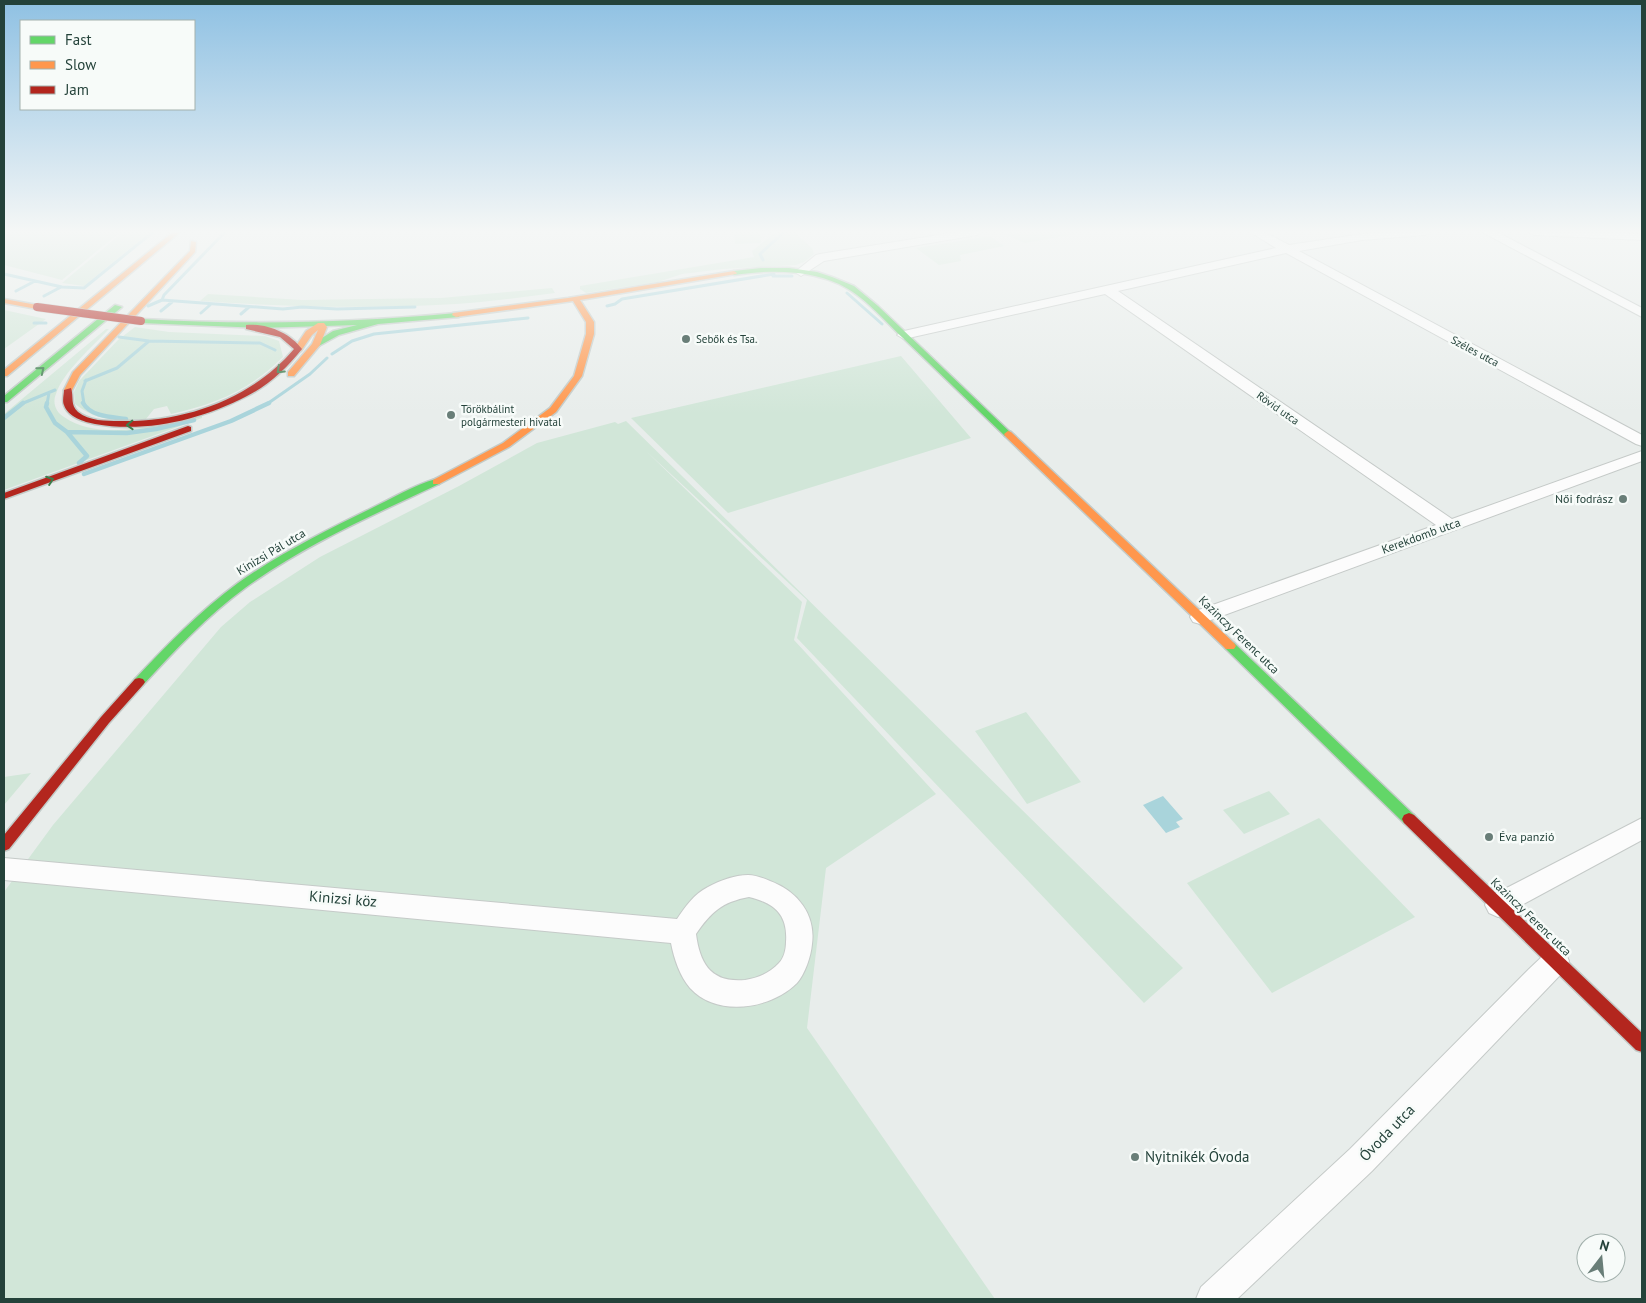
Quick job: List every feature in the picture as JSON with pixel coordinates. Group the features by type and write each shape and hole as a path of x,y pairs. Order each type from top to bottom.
{"main road":[{"path":"4,374 106,293"},
{"path":"153,293 76,374 68,388 66,399 68,407 76,415 87,420 118,425 155,422 192,414 234,399 265,382 282,368 312,329 321,325"},
{"name":"Kazinczy Ferenc utca","path":"509,310 619,293"},
{"name":"Kazinczy Ferenc utca","path":"858,293 1200,617 1642,1044"},
{"path":"576,300 587,314 595,302 612,294"},
{"path":"25,342 53,323 102,296"},
{"path":"576,300 573,308 576,321 587,340"},
{"path":"4,301 37,308 141,321 248,327 375,323 509,310 556,313"},
{"path":"4,400 125,302"},
{"name":"Kinizsi Pál utca","path":"4,845 105,720 182,636 218,604 250,580 298,550 470,465 506,445 553,410 578,376 591,329 587,314"},
{"path":"317,345 336,333 375,323"},
{"path":"4,496 110,458 234,409 282,382 294,371 317,345 324,332 321,325"},
{"path":"248,327 285,336 294,342 298,349"}],"street":[{"path":"904,335 1094,293"},
{"name":"Rövid utca","path":"1111,293 1450,526"},
{"name":"Széles utca","path":"1368,293 1642,441"},
{"path":"1604,293 1642,313"},
{"name":"Kerekdomb utca","path":"1200,617 1642,456"},
{"path":"1498,905 1642,828"},
{"name":"Kinizsi köz","path":"4,868 683,932"},
{"path":"749,886 767,890 784,900 795,914 801,932 798,953 789,972 772,986 750,994 728,994 708,985 692,970 685,951 683,932 696,912 709,898 728,889 749,886"},
{"name":"Óvoda utca","path":"1213,1299 1361,1160 1531,985 1556,962"}],"green space":[{"path":"499,293 555,293 481,302 424,306 328,307 200,301 208,294 302,300 441,298"},
{"path":"4,310 46,319 4,349"},
{"path":"135,327 169,332 265,336 279,341 283,357 271,369 245,387 202,406 171,414 167,406 154,409 146,419 109,419 92,414 75,404 74,392 79,381 118,340"},
{"path":"106,329 109,329 79,360 60,386 54,401 61,415 79,425 113,430 149,427 202,416 202,418 4,490 4,414"},
{"path":"901,356 971,438 728,513 631,418"},
{"path":"626,421 1183,968 1144,1003 797,638 807,600 646,451 802,602 794,640 936,794 826,868 807,1028 995,1299 4,1299 4,892 53,825 221,627 250,602 320,557 459,486 537,443 615,422 618,424"},
{"path":"1026,712 1081,782 1027,804 975,731"},
{"path":"31,773 4,805 4,777"},
{"path":"1269,791 1290,814 1244,834 1223,810"},
{"path":"1319,818 1415,917 1272,993 1187,883"}],"water":[{"path":"1163,796 1183,819 1176,822 1180,827 1166,833 1143,805"}],"waterway":[{"path":"44,296 50,293"},
{"path":"162,300 166,293"},
{"path":"607,306 615,304 622,299 660,293"},
{"path":"847,293 882,324"},
{"path":"148,306 162,300"},
{"path":"162,300 283,309 302,307 337,309 415,307"},
{"path":"161,311 172,302"},
{"path":"201,313 210,305"},
{"path":"241,314 249,307"},
{"path":"332,354 352,341 374,334 528,318"},
{"path":"34,323 46,323"},
{"path":"119,337 149,341"},
{"path":"86,381 117,368 149,341"},
{"path":"149,341 260,343 275,350"},
{"path":"267,404 310,374 327,358"},
{"path":"84,404 82,391 86,381"},
{"path":"23,403 55,390"},
{"path":"47,404 49,393"},
{"path":"4,418 23,403"},
{"path":"47,403 46,407 55,423 67,432"},
{"path":"83,403 96,414 126,419"},
{"path":"84,474 231,421 267,404"},
{"path":"67,432 127,433 156,429 194,420"},
{"path":"67,432 87,456 79,463"}],"traffic: fast":[{"path":"858,293 876,307 1008,434"},
{"path":"4,400 118,307"},
{"path":"141,321 220,325 298,325 377,322 456,315"},
{"path":"317,345 336,333 375,323"},
{"path":"139,682 177,642 217,605 268,568 351,522 436,482"},
{"path":"1230,646 1409,819"}],"traffic: slow":[{"path":"4,374 103,293"},
{"path":"68,390 76,374 153,293"},
{"path":"456,315 612,293"},
{"path":"436,482 506,445 553,410 578,376 590,334 590,322 576,300"},
{"path":"4,301 37,307"},
{"path":"291,374 316,345 323,327 321,325 309,333 298,349"},
{"path":"1008,434 1230,646"}],"traffic: jam":[{"path":"37,307 141,321"},
{"path":"68,390 68,405 76,415 90,421 108,424 163,421 209,409 259,386 280,369 298,349 282,335 249,327"},
{"path":"4,496 188,429"},
{"path":"4,845 105,720 139,682"},
{"path":"1409,819 1642,1044"}],"place":[{"name":"Sebők és Tsa.","path":"686,339"},
{"name":"Törökbálint polgármesteri hivatal","path":"451,415"},
{"name":"Női fodrász","path":"1623,499"},
{"name":"Éva panzió","path":"1489,837"},
{"name":"Nyitnikék Óvoda","path":"1135,1157"}]}
